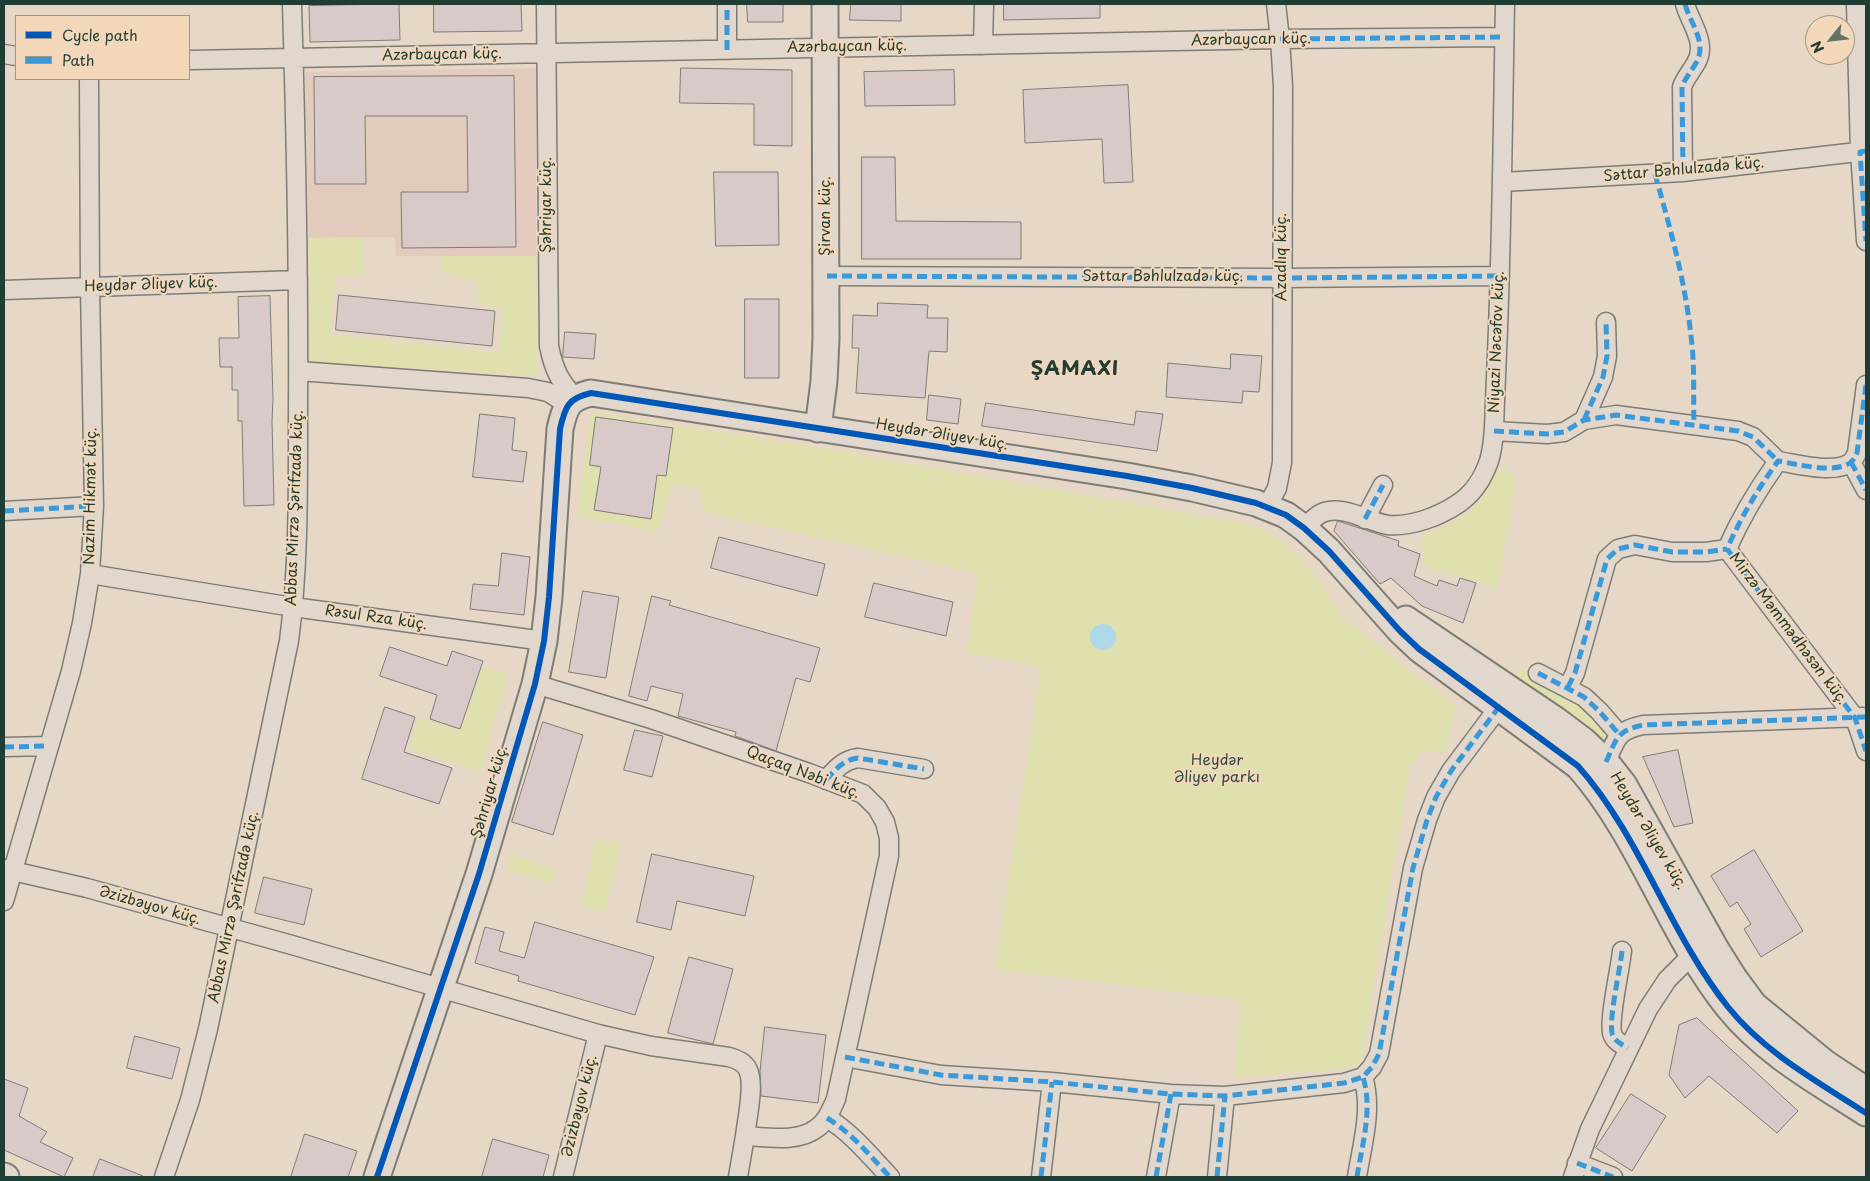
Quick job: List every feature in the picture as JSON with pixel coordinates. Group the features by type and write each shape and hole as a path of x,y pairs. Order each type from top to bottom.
{"street":[{"name":"Abbas Mirzə Şərifzadə küç.","path":"164,1177 199,1069 230,929 289,641 294,607 297,544 298,280 292,4"},
{"name":"Şəhriyar küç.","path":"377,1177 490,837 534,684 544,641 553,547 560,429 571,401 553,365 549,346 546,4"},
{"path":"726,50 727,4"},
{"name":"Şirvan küç.","path":"818,429 824,381 826,276 825,4"},
{"path":"983,44 984,4"},
{"name":"Azadlıq küç.","path":"1267,507 1277,488 1282,463 1283,86 1276,4"},
{"name":"Niyazi Nəcəfov küç.","path":"1304,528 1322,513 1331,512 1344,512 1388,524 1408,524 1441,513 1458,503 1471,494 1481,480 1489,459 1494,431 1500,276 1505,4"},
{"path":"1683,172 1682,87 1686,77 1696,63 1701,49 1699,38 1685,4"},
{"path":"1856,4 1866,241"},
{"name":"Azərbaycan küç.","path":"190,60 983,44 1504,37"},
{"name":"Nazim Hikmət küç.","path":"4,901 9,869 49,746 82,623 90,574 94,506 89,80"},
{"name":"Səttar Bəhlulzadə küç.","path":"1502,182 1683,172 1863,151"},
{"name":"Səttar Bəhlulzadə küç.","path":"826,276 1282,278 1500,276"},
{"name":"Heydər Əliyev küç.","path":"4,290 298,280"},
{"path":"1584,420 1603,377 1607,356 1606,322"},
{"path":"298,371 528,388 548,392 571,401"},
{"path":"1494,431 1547,434 1564,432 1584,420 1616,415 1738,431 1754,437 1778,461 1839,468 1851,462 1857,453 1866,384"},
{"name":"Heydər Əliyev küç.","path":"571,401 591,392 607,394 818,429 1127,476 1192,488 1267,507 1286,516 1304,528 1329,551 1365,592 1556,720 1584,741 1606,762 1628,792 1718,951 1734,978 1754,1005 1825,1063 1866,1090"},
{"name":"Mirzə Məmmədhəsən küç.","path":"1778,461 1739,523 1727,549 1860,717 1866,751"},
{"path":"1851,462 1866,490"},
{"path":"1366,518 1383,485"},
{"path":"4,511 94,506"},
{"path":"1568,688 1575,673 1607,559 1618,549 1635,545 1672,552 1706,552 1727,549"},
{"name":"Rəsul Rza küç.","path":"90,574 294,607 544,641"},
{"path":"1365,592 1419,649 1578,766 1594,784 1614,814 1693,954 1728,1007 1778,1055 1866,1113"},
{"path":"1538,673 1584,697 1619,734"},
{"name":"Qaçaq Nəbi küç.","path":"534,684 651,719 862,794 877,808 885,822 890,838 889,856 836,1099 827,1118 817,1129 803,1135 781,1138 745,1136"},
{"path":"845,1057 941,1075 1052,1082 1171,1094 1225,1096 1344,1083 1362,1077 1372,1067 1378,1054 1413,868 1427,820 1436,797 1451,771 1499,707"},
{"path":"1606,762 1619,734 1629,728 1643,725 1860,717"},
{"path":"4,747 49,746"},
{"path":"826,780 841,764 853,758 924,769"},
{"name":"Əzizbəyov küç.","path":"9,869 87,888 292,945 598,1034 651,1046 739,1060 748,1069 751,1081 745,1136"},
{"path":"1622,951 1612,1033 1618,1043 1628,1048"},
{"path":"1613,1177 1575,1170 1590,1129 1648,1009 1667,980 1693,954"},
{"name":"Əzizbəyov küç.","path":"563,1177 598,1034"},
{"path":"1357,1177 1368,1108 1367,1091 1362,1077"},
{"path":"1041,1177 1052,1082"},
{"path":"1156,1177 1171,1094"},
{"path":"1217,1177 1225,1096"},
{"path":"827,1118 855,1139 890,1177"},
{"path":"738,1177 745,1136"}],"shaded area":[{"path":"536,68 536,256 396,256 395,237 309,238 305,72"}],"green space":[{"path":"362,237 365,275 336,276 330,334 499,353 502,308 478,305 478,282 442,272 442,256 536,256 537,376 309,362 309,238"},
{"name":"Heydər Əliyev parkı","path":"591,412 805,445 1253,525 1282,540 1312,570 1344,619 1456,705 1446,753 1424,750 1410,766 1361,1062 1352,1068 1234,1078 1240,1000 995,969 1041,667 967,653 978,573 704,512 700,488 673,484 657,532 577,516"},
{"path":"1497,469 1516,475 1498,588 1424,566 1422,536 1467,513 1474,507 1487,491"},
{"path":"482,667 507,673 481,771 410,749 419,717 461,731"},
{"path":"1520,667 1584,707 1612,733 1606,743 1517,676"},
{"path":"596,838 620,843 605,911 581,906"},
{"path":"511,855 557,869 552,884 506,870"}],"water":[{"path":"1103,624 1112,628 1116,637 1112,646 1103,650 1094,646 1090,637 1094,628"}],"building":[{"path":"399,4 400,40 310,42 309,6"},
{"path":"434,4 521,4 522,31 434,32"},
{"path":"747,4 783,4 783,22 748,22"},
{"path":"851,4 901,4 901,21 850,20"},
{"path":"1004,4 1100,4 1100,18 1004,20"},
{"path":"681,68 792,70 792,146 754,145 754,104 680,103"},
{"path":"954,70 955,105 865,106 864,72"},
{"path":"514,76 516,247 402,248 401,192 468,192 467,116 365,116 366,184 315,184 314,77"},
{"path":"1128,85 1133,182 1104,183 1102,139 1025,143 1023,90"},
{"path":"862,157 895,157 896,221 1021,222 1021,259 862,259"},
{"path":"714,172 778,172 779,245 716,246"},
{"path":"339,295 495,311 492,346 336,330"},
{"path":"270,296 274,505 244,506 242,421 238,421 238,390 232,390 232,367 220,367 219,338 239,338 238,297"},
{"path":"745,299 779,299 779,378 745,378"},
{"path":"878,303 928,305 927,318 948,318 947,352 929,351 925,398 856,393 859,348 852,348 853,315 877,316"},
{"path":"565,332 596,334 594,359 563,357"},
{"path":"1231,354 1262,356 1259,392 1243,391 1242,403 1166,397 1168,363 1230,369"},
{"path":"929,395 961,399 958,424 927,420"},
{"path":"986,403 1134,425 1136,411 1163,414 1157,451 982,426"},
{"path":"480,414 515,418 512,450 527,452 523,482 473,477"},
{"path":"596,417 673,428 666,476 657,475 651,519 594,510 601,467 590,465"},
{"path":"1338,521 1399,541 1398,546 1420,554 1414,576 1437,586 1439,580 1457,586 1460,578 1476,583 1463,623 1422,606 1391,578 1380,584 1334,531"},
{"path":"719,537 825,564 817,596 711,568"},
{"path":"502,553 530,557 524,615 470,609 473,584 498,586"},
{"path":"874,583 953,602 946,636 865,617"},
{"path":"583,591 619,597 606,678 569,672"},
{"path":"652,596 671,601 669,605 820,648 810,682 796,678 776,751 735,736 736,732 678,716 683,694 651,686 647,701 629,696"},
{"path":"390,647 447,666 452,651 483,661 460,729 430,719 437,695 380,676"},
{"path":"385,707 415,717 404,752 452,768 439,804 362,779"},
{"path":"543,722 583,735 553,835 512,822"},
{"path":"635,730 663,736 652,777 624,770"},
{"path":"1678,750 1693,823 1674,827 1643,757"},
{"path":"1754,850 1803,931 1761,957 1744,929 1751,924 1737,902 1730,907 1711,876"},
{"path":"652,854 754,876 745,916 677,901 671,930 637,922"},
{"path":"264,877 312,889 304,925 255,913"},
{"path":"535,922 654,957 635,1015 518,981 519,976 475,963 485,927 504,932 499,951 524,958"},
{"path":"689,957 733,969 713,1044 668,1033"},
{"path":"1697,1018 1798,1111 1777,1133 1709,1076 1685,1098 1669,1075 1679,1025"},
{"path":"765,1027 826,1035 818,1103 761,1096 760,1072"},
{"path":"135,1036 180,1048 172,1079 127,1068"},
{"path":"4,1079 28,1088 19,1116 47,1132 40,1142 73,1158 64,1177 4,1150"},
{"path":"1631,1094 1666,1116 1632,1171 1596,1148"},
{"path":"305,1134 357,1151 348,1177 291,1177"},
{"path":"493,1139 549,1155 543,1177 482,1177"},
{"path":"100,1159 143,1176 93,1177"}],"marked path":[{"path":"727,4 727,50"},
{"path":"1683,172 1682,87 1696,63 1700,48 1697,33 1685,4"},
{"path":"1280,39 1504,37"},
{"path":"1866,151 1860,152 1866,241"},
{"path":"1655,174 1685,295 1693,358 1694,424"},
{"path":"827,276 1282,278 1500,276"},
{"path":"1584,420 1603,377 1607,356 1606,322"},
{"path":"1866,385 1857,453 1852,461 1834,468 1805,466 1778,461 1750,503 1727,549 1855,718 1866,751"},
{"path":"1494,431 1547,434 1564,432 1584,420 1616,415 1738,431 1753,437 1778,461"},
{"path":"1851,462 1866,490"},
{"path":"1365,519 1383,485"},
{"path":"4,511 94,506"},
{"path":"1568,687 1575,673 1607,559 1618,549 1635,545 1672,552 1706,552 1727,549"},
{"path":"1538,673 1584,697 1619,734"},
{"path":"845,1057 941,1075 1052,1082 1171,1094 1225,1096 1344,1083 1363,1077 1372,1067 1379,1054 1413,868 1427,820 1436,797 1451,771 1499,707"},
{"path":"1606,762 1618,737 1627,730 1643,725 1866,717"},
{"path":"4,747 49,746"},
{"path":"826,780 844,763 858,758 924,769"},
{"path":"1622,951 1611,1026 1614,1038 1628,1048"},
{"path":"1357,1177 1367,1114 1366,1089 1363,1077"},
{"path":"1041,1177 1052,1082"},
{"path":"1156,1177 1171,1094"},
{"path":"1217,1177 1225,1096"},
{"path":"827,1118 853,1138 890,1177"},
{"path":"1577,1163 1613,1177"}],"cycle path":[{"path":"377,1177 479,874 535,684 544,641 549,597 560,429 566,409 572,401 591,393 1127,476 1192,488 1256,503 1286,515 1304,528 1329,551 1400,631 1419,649 1578,766 1620,823 1689,948 1707,978 1728,1007 1758,1039 1775,1053 1866,1113"}],"district":[{"name":"ŞAMAXI","path":"1075,369"}]}
